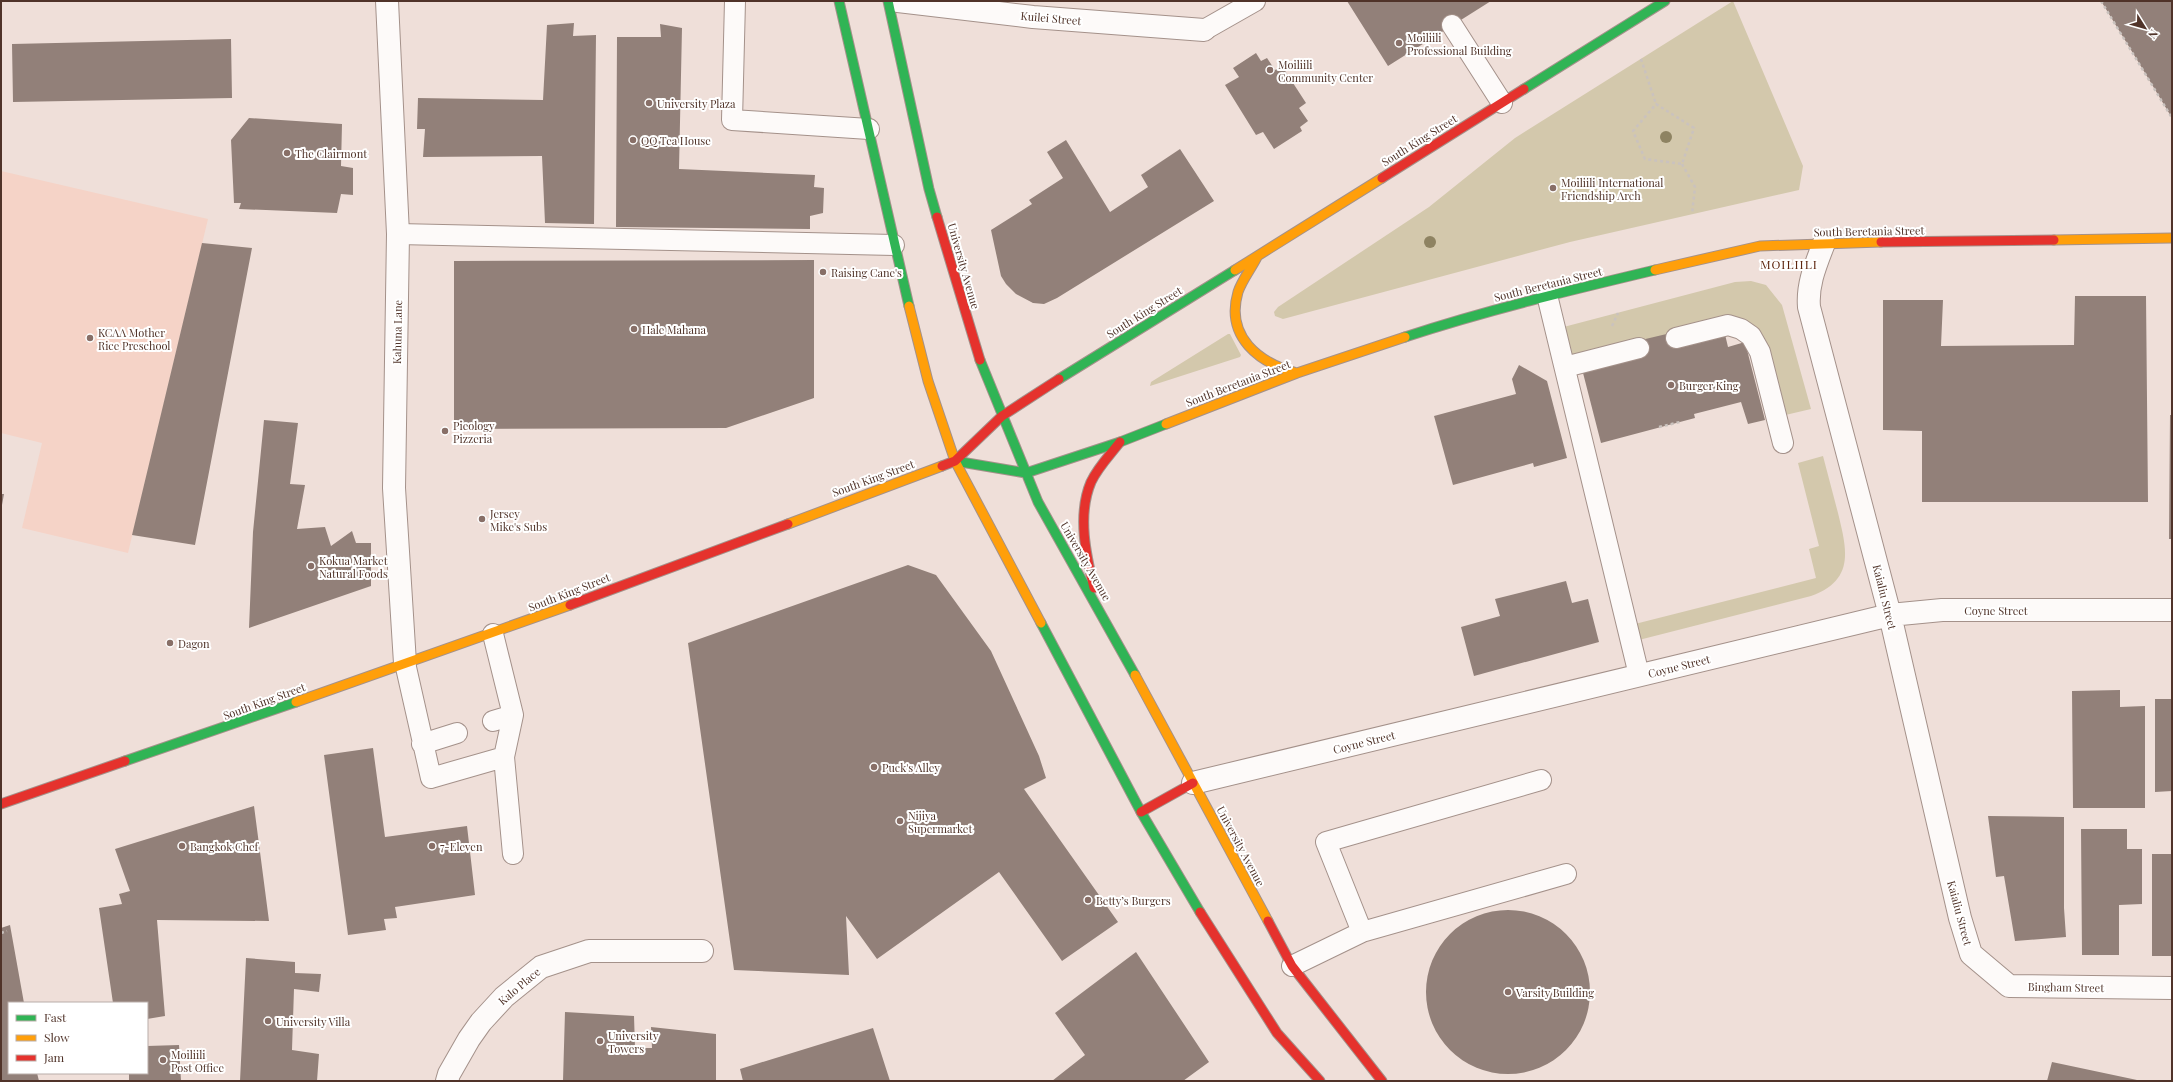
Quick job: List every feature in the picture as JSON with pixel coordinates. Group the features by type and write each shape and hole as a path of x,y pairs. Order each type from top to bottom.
{"main road":[{"path":"839,1 894,245 928,381 955,460 1141,812 1182,884 1277,1033 1320,1081"},
{"name":"University Avenue","path":"888,1 929,189 975,348 1038,502 1097,605 1292,966 1382,1081"},
{"name":"South King Street","path":"1,804 493,634 664,568 955,460 1002,416 1665,1"},
{"name":"South Beretania Street","path":"955,460 1026,473 1120,442 1297,373 1454,321 1547,295 1760,246 1824,243 2172,238"},
{"path":"1258,256 1244,280 1237,298 1236,317 1238,327 1246,344 1259,359 1276,368 1297,373"},
{"path":"1097,605 1088,560 1084,510 1090,483 1120,442"},
{"path":"1141,812 1193,783"}],"street":[{"name":"Kahuna Lane","path":"387,1 398,234 394,488 406,663"},
{"name":"Kuilei Street","path":"898,1 1033,17 1204,30"},
{"name":"Kaialiu Street","path":"1824,243 1812,272 1808,297 1809,307 1890,614 1960,918 1971,954"},
{"name":"Coyne Street","path":"1193,783 1890,614 1942,610 2172,610"},
{"name":"Kalo Place","path":"447,1081 449,1074 469,1038 481,1022 504,997 541,967 589,951 702,951"},
{"name":"Bingham Street","path":"1971,954 2009,986 2172,988"}],"lane":[{"path":"736,1 732,120 868,129"},
{"path":"1204,30 1255,1"},
{"path":"1452,25 1502,103"},
{"path":"398,234 894,245"},
{"path":"1547,295 1639,675"},
{"path":"1676,338 1728,325 1741,329 1751,336 1760,352 1783,443"},
{"path":"1564,367 1639,348"},
{"path":"493,634 513,715 504,757 513,854"},
{"path":"406,663 422,744 431,778 504,757"},
{"path":"493,721 513,715"},
{"path":"422,744 457,733"},
{"path":"1362,932 1326,842 1541,780"},
{"path":"1292,966 1362,932 1566,874"}],"path":[{"path":"2101,1 2172,118"},
{"path":"1641,59 1656,104 1694,128 1682,164 1695,187 1692,214"},
{"path":"1656,104 1633,131 1645,159 1682,164"},
{"path":"1659,427 1680,422"},
{"path":"1,933 7,932"}],"shaded area":[{"path":"1733,1 1803,166 1799,190 1570,242 1283,319 1275,316 1274,312 1278,307 1429,207 1515,138"},
{"name":"KCAA Mother Rice Preschool","path":"1,171 208,219 128,553 22,528 42,443 1,433"},
{"path":"1751,281 1766,285 1782,305 1811,409 1777,417 1741,329 1565,367 1556,329 1735,282"},
{"path":"1230,334 1241,355 1240,357 1150,386 1151,382"},
{"path":"1823,456 1844,539 1844,562 1841,572 1835,581 1825,589 1811,596 1631,642 1627,626 1816,578 1809,549 1819,546 1798,463"}],"building":[{"name":"Moiliili Professional Building","path":"1347,1 1491,1 1388,66"},
{"path":"2101,1 2172,1 2172,118 2142,68"},
{"path":"574,23 573,36 596,35 594,224 545,223 542,156 423,157 425,129 417,129 418,98 543,100 547,25"},
{"name":"University Plaza","path":"660,24 682,28 679,169 815,175 814,187 824,188 823,213 810,216 810,229 616,227 617,37 661,37"},
{"path":"231,39 232,98 13,102 12,44"},
{"path":"1256,53 1261,61 1267,58 1275,70 1282,66 1306,103 1299,108 1308,121 1300,127 1302,131 1274,149 1263,132 1256,135 1225,85 1239,77 1233,68"},
{"name":"The Clairmont","path":"249,118 342,124 341,166 353,168 353,195 341,194 337,213 239,209 241,203 234,203 231,140"},
{"path":"1066,140 1110,212 1148,187 1141,175 1180,149 1214,201 1057,298 1044,304 1033,303 1016,294 1006,284 1001,276 991,230 1032,204 1029,200 1063,178 1047,152"},
{"path":"202,243 252,248 195,545 132,535"},
{"name":"Hale Mahana","path":"814,260 814,398 726,428 454,429 454,261"},
{"path":"2075,296 2146,296 2148,502 1922,502 1922,431 1883,430 1883,300 1943,300 1941,346 2074,345"},
{"name":"Burger King","path":"1723,326 1728,347 1745,342 1765,420 1748,424 1741,402 1694,414 1695,418 1601,443 1582,369 1637,341 1675,332"},
{"path":"1519,365 1547,381 1567,458 1534,467 1533,463 1453,485 1434,416 1516,394 1512,379"},
{"path":"2170,415 2172,415 2172,539 2169,539"},
{"name":"Kokua Market Natural Foods","path":"264,420 298,423 290,484 305,485 297,529 325,527 331,546 352,531 356,543 371,543 371,586 249,628 253,532"},
{"path":"1,494 4,494 2,505 1,505"},
{"name":"Puck's Alley","path":"908,565 936,575 991,651 1039,756 1046,778 1024,789 1118,922 1062,961 999,872 877,959 846,916 849,975 734,970 688,643"},
{"path":"1566,581 1572,603 1588,599 1599,642 1474,676 1461,627 1500,616 1495,599"},
{"path":"2120,690 2120,707 2145,706 2145,808 2073,808 2072,691"},
{"path":"2155,699 2172,699 2172,791 2155,792"},
{"path":"373,748 385,837 467,826 475,895 395,907 397,918 384,919 386,930 348,935 324,755"},
{"path":"254,806 269,921 157,920 165,1016 148,1019 148,1002 113,1002 99,908 122,904 119,894 130,891 115,849"},
{"path":"1988,816 2064,817 2064,908 2066,937 2015,941 2004,876 1996,877"},
{"path":"2081,829 2127,829 2127,849 2142,849 2142,904 2119,905 2119,955 2082,955"},
{"path":"2152,854 2172,854 2172,956 2152,956"},
{"name":"Varsity Building","path":"1508,910 1532,914 1553,924 1566,934 1576,947 1586,968 1590,992 1586,1016 1576,1037 1566,1050 1553,1060 1532,1070 1508,1074 1484,1070 1463,1060 1450,1050 1440,1037 1430,1016 1426,992 1430,968 1440,947 1450,934 1463,924 1484,914"},
{"path":"10,925 24,1002 8,1002 8,1074 37,1074 39,1081 1,1081 1,928"},
{"path":"1136,952 1209,1062 1183,1081 1052,1081 1085,1055 1055,1013"},
{"name":"University Villa","path":"246,958 295,962 295,973 321,974 319,992 294,989 292,1050 319,1054 317,1081 240,1081"},
{"name":"University Towers","path":"565,1012 634,1016 635,1048 652,1048 651,1027 716,1034 716,1081 563,1081"},
{"path":"873,1028 890,1081 743,1081 740,1069"},
{"name":"Moiliili Post Office","path":"179,1045 181,1081 129,1081 129,1074 148,1074 148,1046"},
{"path":"2052,1062 2137,1080 2137,1081 2047,1081"}],"traffic: fast":[{"path":"839,1 909,306"},
{"path":"888,1 929,189 937,217"},
{"path":"1524,89 1665,1"},
{"path":"1059,379 1235,270"},
{"path":"1405,337 1498,309 1655,270"},
{"path":"980,360 1038,502 1135,675"},
{"path":"955,461 1026,473 1120,442 1166,424"},
{"path":"1041,623 1141,812 1200,912"},
{"path":"125,761 296,702"}],"traffic: slow":[{"path":"1235,270 1382,178"},
{"path":"2054,240 2172,238"},
{"path":"1655,270 1760,246 1881,242"},
{"path":"1257,257 1238,292 1235,308 1236,322 1241,335 1248,346 1258,355 1270,362 1297,373"},
{"path":"909,306 928,381 955,461 1041,623"},
{"path":"1166,424 1297,373 1405,337"},
{"path":"788,524 942,466"},
{"path":"296,702 570,605"},
{"path":"1135,675 1268,921"}],"traffic: jam":[{"path":"1382,178 1524,89"},
{"path":"937,217 980,360"},
{"path":"1881,242 2054,240"},
{"path":"942,466 955,461 1002,416 1059,379"},
{"path":"1094,588 1084,535 1084,508 1091,482 1104,461 1120,442"},
{"path":"570,605 788,524"},
{"path":"1,804 125,761"},
{"path":"1141,812 1193,783"},
{"path":"1200,912 1277,1033 1320,1081"},
{"path":"1268,921 1292,966 1382,1081"}],"place":[{"name":"Moiliili Professional Building","path":"1399,43"},
{"name":"Moiliili Community Center","path":"1270,70"},
{"name":"University Plaza","path":"649,103"},
{"name":"QQ Tea House","path":"633,140"},
{"name":"The Clairmont","path":"287,153"},
{"name":"Moiliili International Friendship Arch","path":"1553,188"},
{"name":"Raising Cane's","path":"823,272"},
{"name":"Hale Mahana","path":"634,329"},
{"name":"KCAA Mother Rice Preschool","path":"90,338"},
{"name":"Burger King","path":"1671,385"},
{"name":"Pieology Pizzeria","path":"445,431"},
{"name":"Jersey Mike's Subs","path":"482,519"},
{"name":"Kokua Market Natural Foods","path":"311,566"},
{"name":"Dagon","path":"170,643"},
{"name":"Puck's Alley","path":"874,767"},
{"name":"Nijiya Supermarket","path":"900,821"},
{"name":"Bangkok Chef","path":"182,846"},
{"name":"7-Eleven","path":"432,846"},
{"name":"Betty’s Burgers","path":"1088,900"},
{"name":"Varsity Building","path":"1508,992"},
{"name":"University Villa","path":"268,1021"},
{"name":"University Towers","path":"600,1041"},
{"name":"Moiliili Post Office","path":"163,1060"}],"district":[{"name":"MOILIILI","path":"1789,264"}]}
